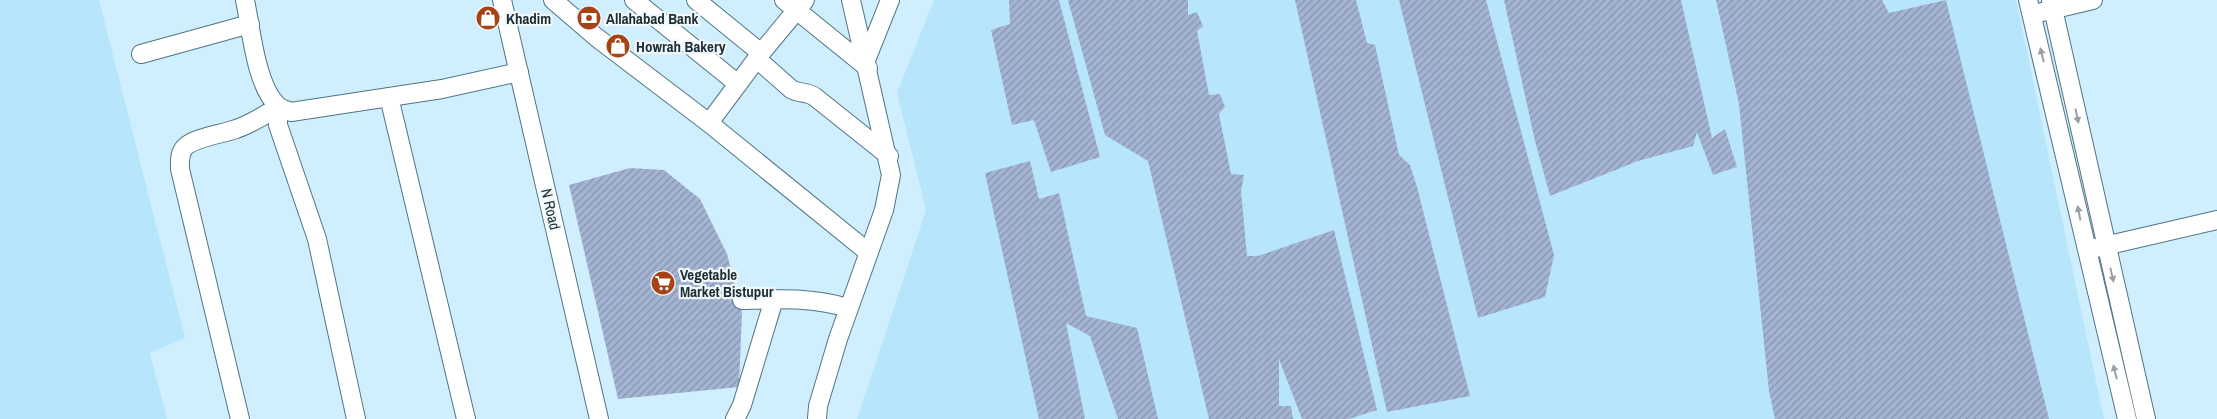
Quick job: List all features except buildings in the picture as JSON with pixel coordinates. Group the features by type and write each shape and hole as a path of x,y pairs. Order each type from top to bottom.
{"street":[{"path":"246,0 267,92 278,107 291,112 442,89 519,72"},
{"name":"N Road","path":"502,0 599,419"},
{"path":"552,0 596,38 709,123 868,252"},
{"path":"634,0 738,84"},
{"path":"696,0 759,56 791,89 796,92 810,93 889,156"},
{"path":"817,419 818,406 848,308 889,192 891,175 889,156 851,0"},
{"path":"867,64 890,0"},
{"path":"2093,0 2030,7 2073,184 2086,250 2126,419"},
{"path":"709,123 759,56 795,3 867,64"},
{"path":"2052,5 2105,246 2146,419"},
{"path":"141,54 250,24"},
{"path":"389,97 466,419"},
{"path":"240,419 180,169 180,154 185,146 197,140 237,129 259,119 278,107"},
{"path":"278,107 278,125 317,239 356,419"},
{"path":"2086,250 2217,220"},
{"path":"735,419 742,405 774,299"},
{"path":"742,300 826,301 848,308"}],"shaded area":[{"path":"0,0 99,0 185,338 150,353 167,419 0,419"},
{"path":"934,0 2016,0 2104,419 857,419 926,210 897,93"}],"place":[{"name":"Khadim","path":"488,18"},
{"name":"Allahabad Bank","path":"589,18"},
{"name":"Howrah Bakery","path":"618,46"},
{"name":"Vegetable Market Bistupur","path":"663,283"}]}
